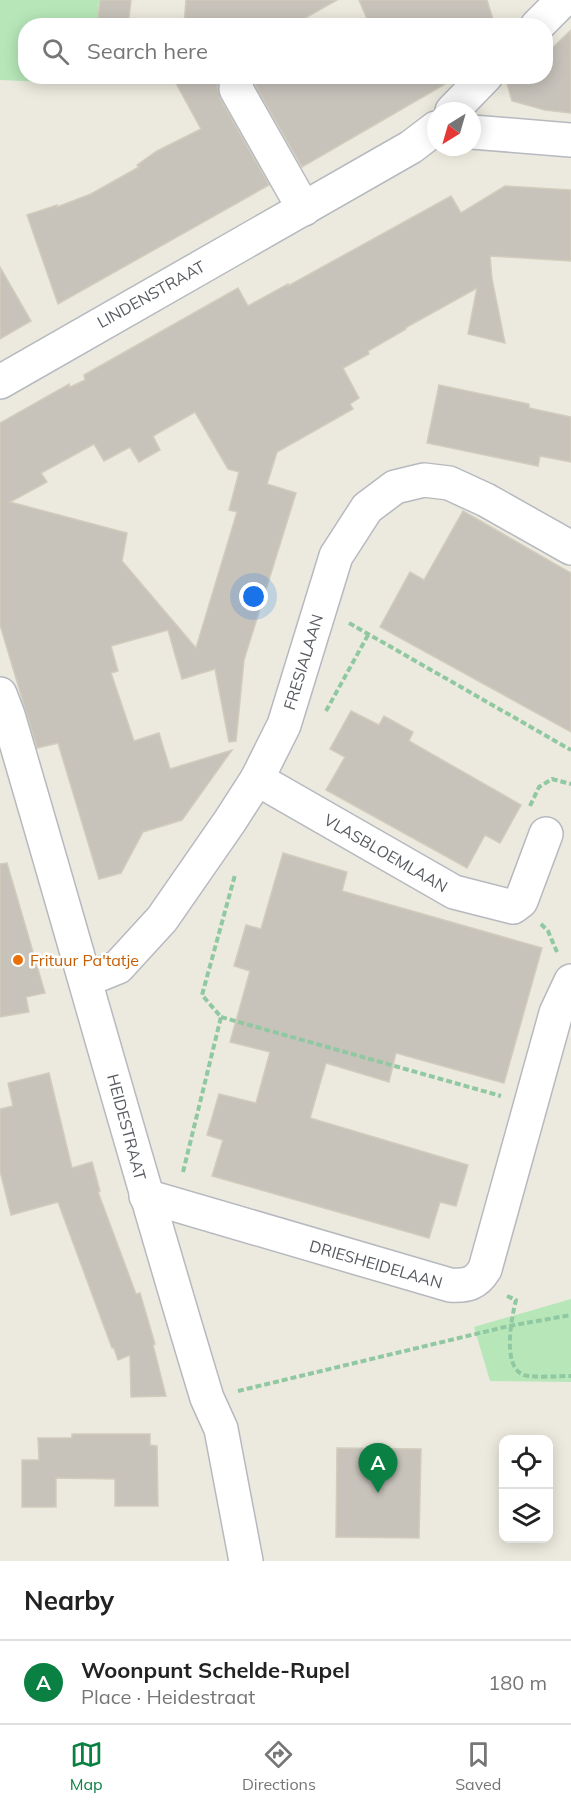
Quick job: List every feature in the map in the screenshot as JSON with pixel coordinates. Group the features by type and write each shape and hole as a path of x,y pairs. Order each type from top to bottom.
{"street":[{"path":"545,18 563,0"},
{"path":"236,84 236,89 304,209"},
{"name":"LINDENSTRAAT","path":"461,102 478,84"},
{"path":"481,133 571,140"},
{"name":"LINDENSTRAAT","path":"0,382 411,147 427,134"},
{"name":"FRESIALAAN","path":"86,980 118,967 162,919 230,821 256,779 284,725 336,556 367,508 395,487 424,480 449,483 486,500 571,548"},
{"name":"HEIDESTRAAT","path":"0,694 12,726 86,980 160,1200 207,1398 221,1429 246,1561"},
{"name":"VLASBLOEMLAAN","path":"256,779 454,892 513,907 521,902"},
{"path":"521,902 546,834"},
{"path":"473,1283 480,1278 485,1269 555,1013 571,982"},
{"name":"DRIESHEIDELAAN","path":"160,1200 450,1286 473,1283"}],"path":[{"path":"321,604 368,635 571,750"},
{"path":"324,714 368,635"},
{"path":"240,865 202,995 221,1017 531,1104"},
{"path":"521,902 548,931 571,982"},
{"path":"160,1200 218,1039 221,1017"},
{"path":"473,1283 516,1300 509,1326 511,1353 516,1369 524,1375 571,1376"},
{"path":"207,1398 509,1326 571,1315"}],"green space":[{"path":"0,0 99,0 98,18 18,18 18,81 0,80"},
{"path":"571,1299 571,1382 490,1381 474,1327"}],"building":[{"path":"100,0 131,0 129,18 98,18"},
{"path":"186,0 337,0 305,18 185,18"},
{"path":"359,0 487,0 493,18 367,18"},
{"path":"571,30 571,113 545,110 512,101 507,84 553,84 553,47"},
{"path":"176,84 217,84 220,98 269,185 58,304 27,215 91,194 139,167 137,165 157,151 201,129"},
{"path":"255,84 445,84 302,167"},
{"path":"505,186 571,190 571,261 490,256 492,279 505,343 468,334 477,288 405,328 368,351 369,354 343,368 359,398 350,404 353,409 277,452 267,484 296,493 244,660 236,741 229,742 215,669 182,679 168,630 111,646 118,671 111,673 134,741 159,733 170,769 232,750 182,820 143,832 121,873 99,879 58,743 37,748 0,625 0,423 69,384 70,387 85,380 84,375 238,288 248,306 451,196 461,213","holes":["195,412 228,469 239,472 229,510 237,512 196,648 122,561 127,533 10,502 47,482 41,473 94,444 104,461 130,447 139,462 160,450 153,436"]},
{"path":"0,267 31,321 0,339"},
{"path":"439,385 529,404 529,408 571,417 571,462 540,456 538,466 427,443"},
{"path":"463,511 571,573 571,732 380,627 410,572 424,580"},
{"path":"351,711 379,725 384,716 413,732 409,741 521,805 500,843 485,835 467,868 326,790 345,757 330,749"},
{"path":"283,853 347,872 342,891 542,948 504,1083 396,1053 389,1082 326,1063 310,1118 468,1165 456,1206 440,1202 429,1238 212,1176 223,1140 207,1135 219,1094 256,1103 270,1052 230,1042 250,971 234,966 246,925 261,929"},
{"path":"7,863 45,993 26,997 29,1012 0,1017 0,864"},
{"path":"49,1073 72,1168 92,1162 100,1191 98,1192 136,1294 140,1293 155,1344 153,1345 166,1396 131,1397 130,1355 118,1360 112,1348 58,1202 11,1215 0,1171 0,1109 13,1106 8,1083"},
{"path":"72,1434 150,1434 150,1445 157,1446 158,1506 115,1506 115,1479 56,1478 56,1507 22,1507 22,1460 39,1460 38,1438 72,1438"},
{"path":"337,1448 421,1449 419,1538 336,1537"}],"place":[{"name":"Frituur Pa'tatje","path":"18,960"},
{"name":"Woonpunt Schelde-Rupel","path":"378,1493"}]}
